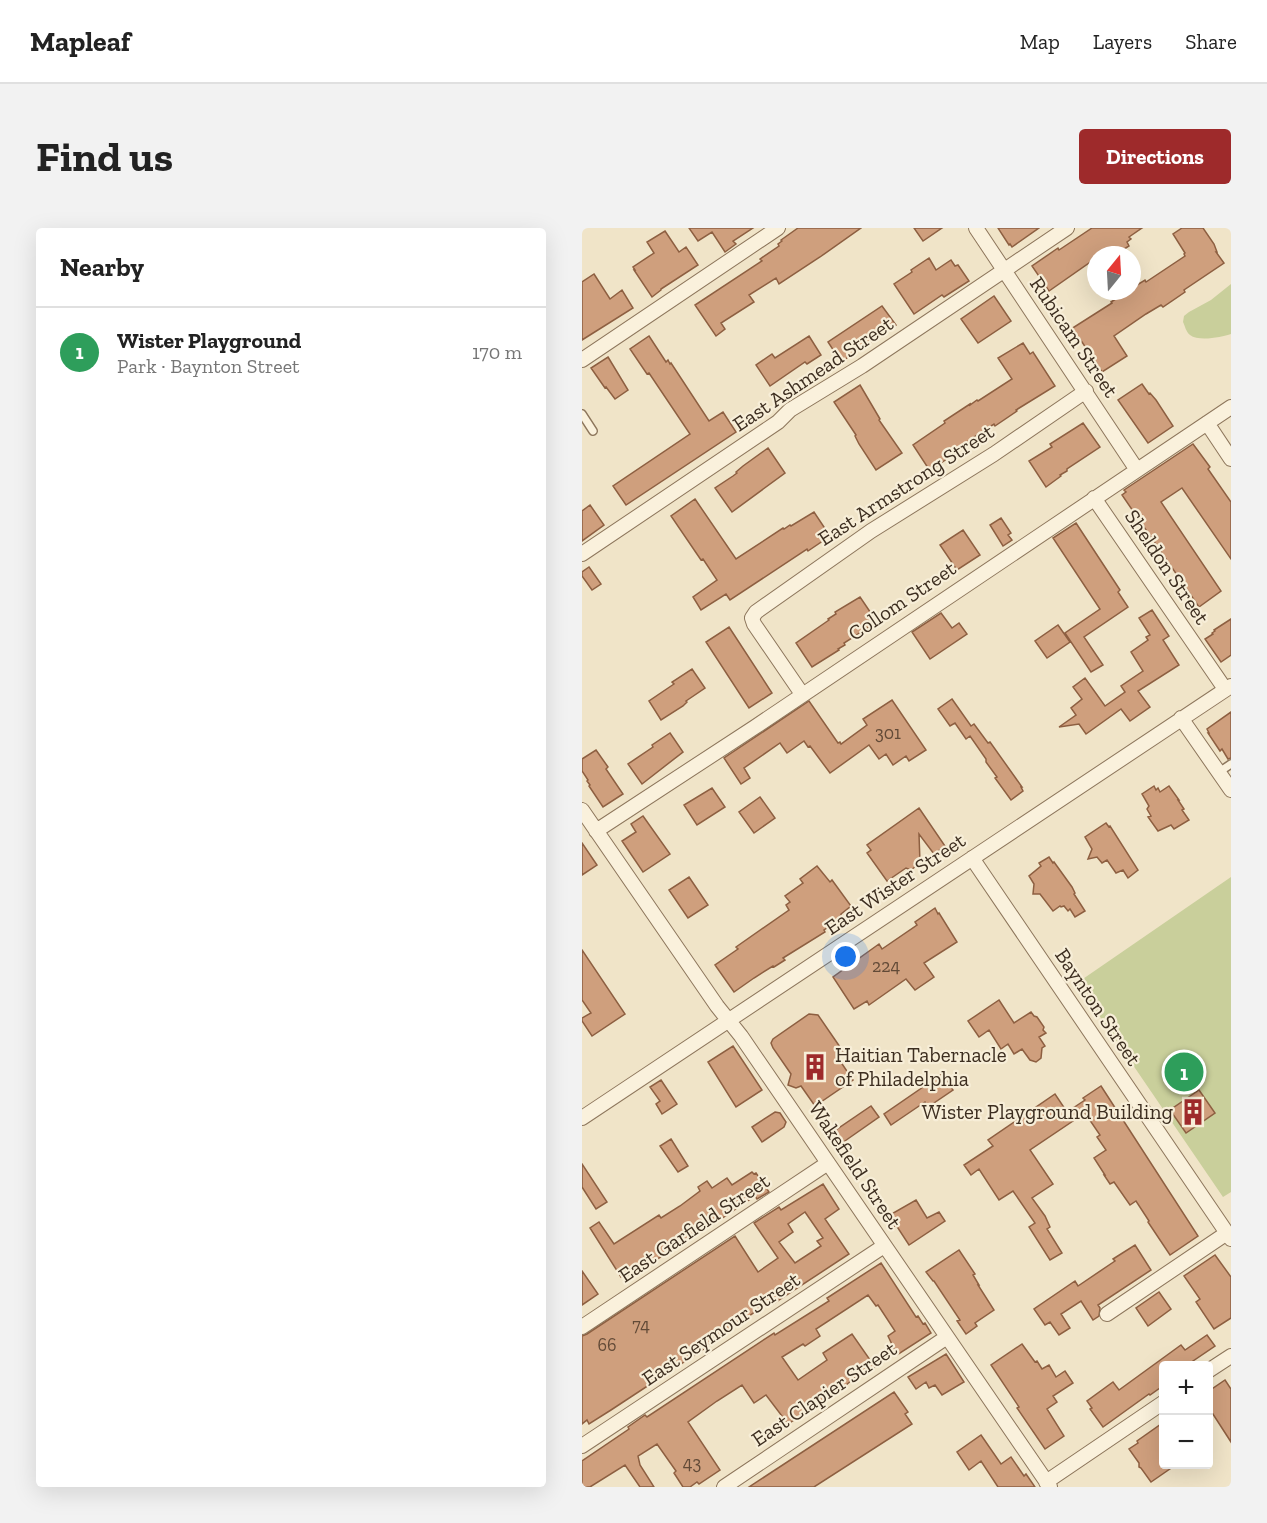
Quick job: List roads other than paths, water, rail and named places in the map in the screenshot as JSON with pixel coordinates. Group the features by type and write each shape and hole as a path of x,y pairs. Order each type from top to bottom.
{"street":[{"path":"582,360 778,228"},
{"name":"Rubicam Street","path":"976,228 1137,470"},
{"name":"East Ashmead Street","path":"582,554 778,422 790,410 862,366 1067,228"},
{"name":"East Armstrong Street","path":"802,694 754,624 752,618 756,612 871,531 994,454 1086,391"},
{"name":"Collom Street","path":"596,831 755,727 1231,407"},
{"path":"1206,423 1231,459"},
{"name":"Sheldon Street","path":"1094,498 1228,687"},
{"name":"East Wister Street","path":"582,1118 1228,687"},
{"path":"1181,718 1231,790"},
{"name":"Wakefield Street","path":"582,810 710,996 741,1036 1048,1484"},
{"name":"Baynton Street","path":"972,858 1229,1236"},
{"name":"East Garfield Street","path":"582,1327 828,1164"},
{"path":"1107,1314 1229,1236"},
{"name":"East Seymour Street","path":"582,1446 884,1246"},
{"name":"East Clapier Street","path":"724,1487 947,1336"},
{"path":"1213,1369 1230,1360"},
{"path":"1048,1484 1159,1406"}],"lane":[{"path":"582,414 593,431"},
{"path":"1219,772 1231,764"}],"place":[{"name":"Haitian Tabernacle of Philadelphia","path":"815,1067"},
{"name":"Wister Playground","path":"1184,1072"},
{"name":"Wister Playground Building","path":"1193,1112"}]}
